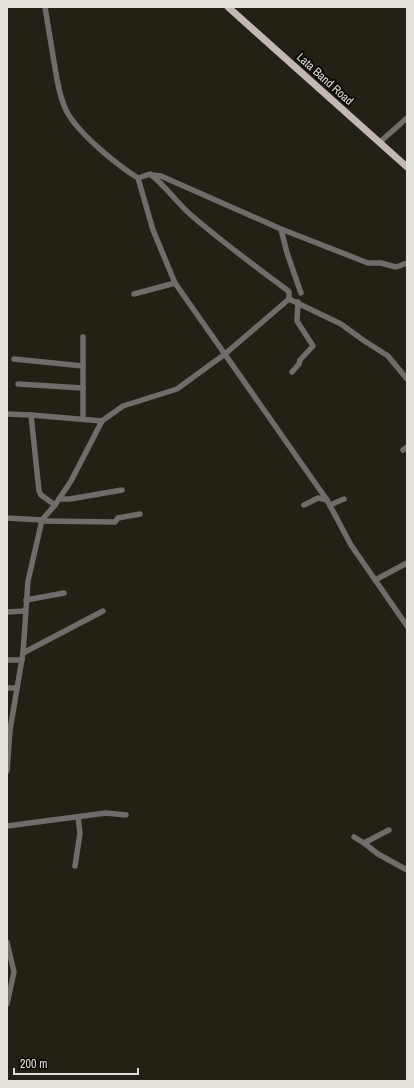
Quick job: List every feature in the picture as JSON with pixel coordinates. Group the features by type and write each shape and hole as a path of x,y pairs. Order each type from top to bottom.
{"main road":[{"name":"Lata Band Road","path":"228,7 407,167"}],"street":[{"path":"46,7 59,90 66,111 86,136 123,169 138,178 154,230 175,283 329,502 351,545 407,626"},
{"path":"380,142 407,118"},
{"path":"138,178 150,174 161,176 281,229 368,263 381,263 396,267 407,264"},
{"path":"7,771 9,730 23,653 28,581 42,520 55,505 71,481 102,421 123,406 177,389 225,354 289,299 289,292 287,290 232,249 192,216 160,182 150,174"},
{"path":"281,229 287,254 301,293"},
{"path":"134,294 175,283"},
{"path":"289,299 341,324 388,356 407,379"},
{"path":"292,372 299,364 300,360 313,346 297,321 298,302"},
{"path":"83,337 83,419"},
{"path":"14,360 83,366"},
{"path":"18,384 83,388"},
{"path":"7,414 102,421"},
{"path":"31,415 39,491 41,495 55,505"},
{"path":"59,499 70,499 122,490"},
{"path":"304,505 318,498 329,502 344,499"},
{"path":"7,518 115,522 118,518 140,514"},
{"path":"374,580 407,563"},
{"path":"26,600 64,593"},
{"path":"7,612 25,611"},
{"path":"23,653 103,611"},
{"path":"7,660 22,660"},
{"path":"7,688 17,688"},
{"path":"7,826 106,813 126,815"},
{"path":"75,866 80,833 78,817"},
{"path":"364,843 389,830"},
{"path":"354,837 378,854 407,870"},
{"path":"7,942 14,972 7,1004"}]}
